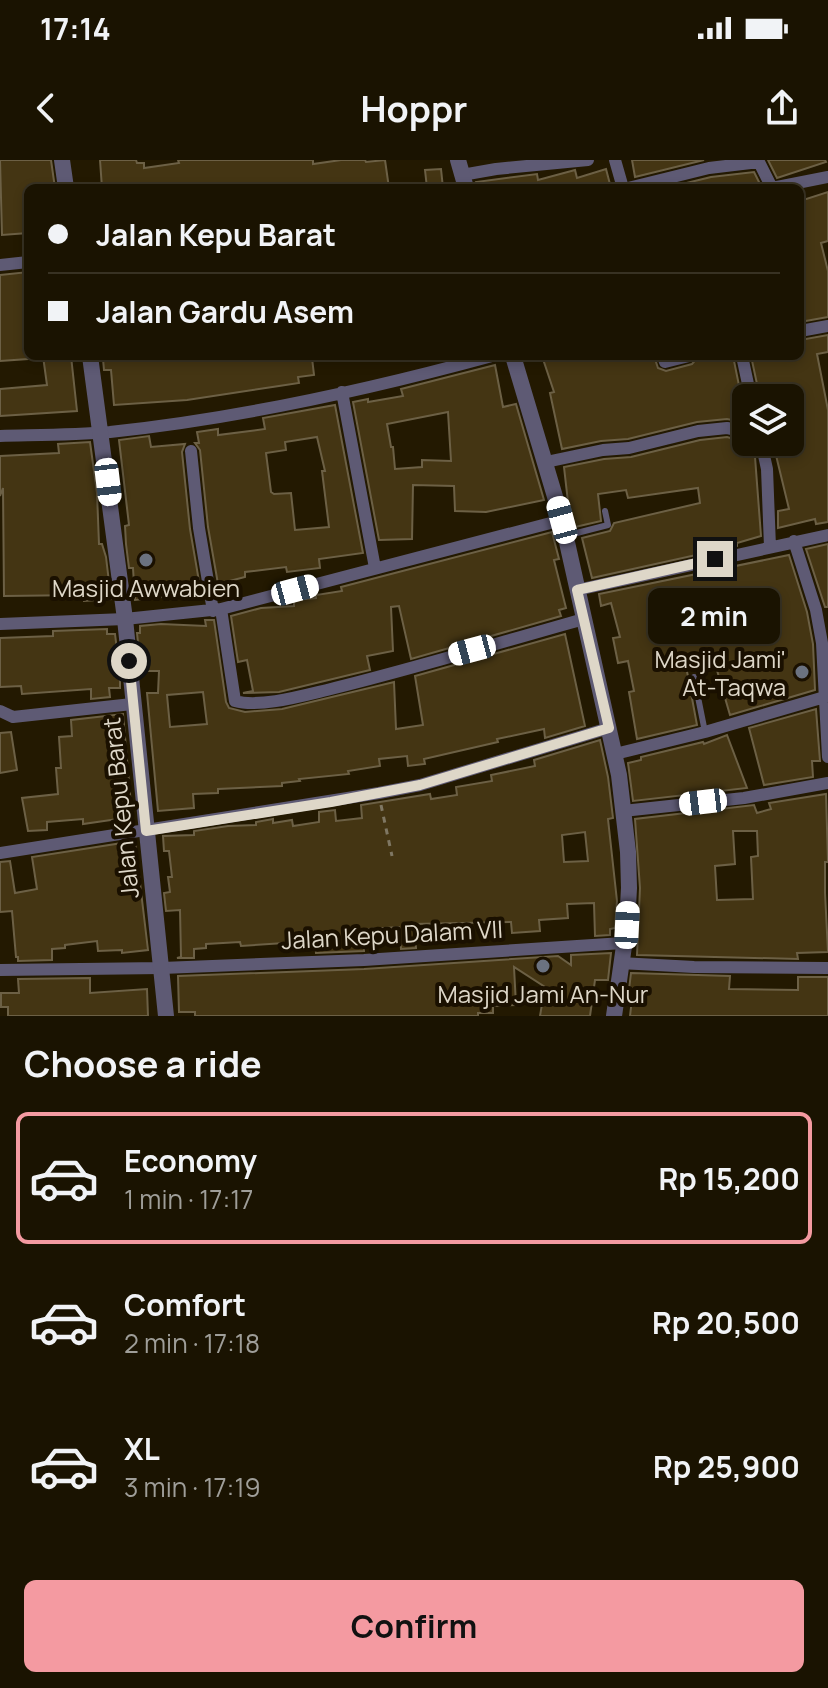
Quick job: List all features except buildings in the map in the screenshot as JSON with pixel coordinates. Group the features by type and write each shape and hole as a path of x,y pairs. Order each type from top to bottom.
{"street":[{"path":"62,160 65,184"},
{"path":"462,174 588,160"},
{"path":"615,160 624,184"},
{"path":"642,184 709,168 759,162 770,184"},
{"path":"792,184 828,177"},
{"path":"0,265 24,262"},
{"path":"804,330 828,326"},
{"name":"Jalan Kepu Barat","path":"91,360 125,619 166,1016"},
{"path":"0,436 102,432 242,411 342,392 475,360"},
{"path":"514,360 563,528 615,754 628,852 629,888 614,1016"},
{"path":"743,360 748,384"},
{"path":"342,392 375,568"},
{"path":"546,462 629,448 698,431 732,429"},
{"path":"191,451 199,528 235,701 250,704 304,695 584,619"},
{"path":"764,456 770,547"},
{"path":"0,624 125,619 217,610 375,568 563,528"},
{"path":"577,590 828,535"},
{"path":"794,541 816,610 822,643 828,757"},
{"path":"615,754 705,732 826,696"},
{"path":"0,711 13,717 132,704"},
{"path":"0,853 331,802 420,785 609,728"},
{"path":"623,811 744,798 828,783"},
{"name":"Jalan Kepu Dalam VII","path":"0,970 162,968 364,960 623,943"},
{"path":"620,963 828,968"}],"lane":[{"path":"563,528 608,525 605,511"},
{"path":"694,677 705,732"}],"path":[{"path":"380,802 392,856"}],"place":[{"name":"Masjid Awwabien","path":"146,560"},
{"name":"Masjid Jami' At-Taqwa","path":"802,672"},
{"name":"Masjid Jami An-Nur","path":"543,966"}],"route":[{"path":"129,661 146,831 331,802 420,785 609,728 577,590 715,559"}]}
